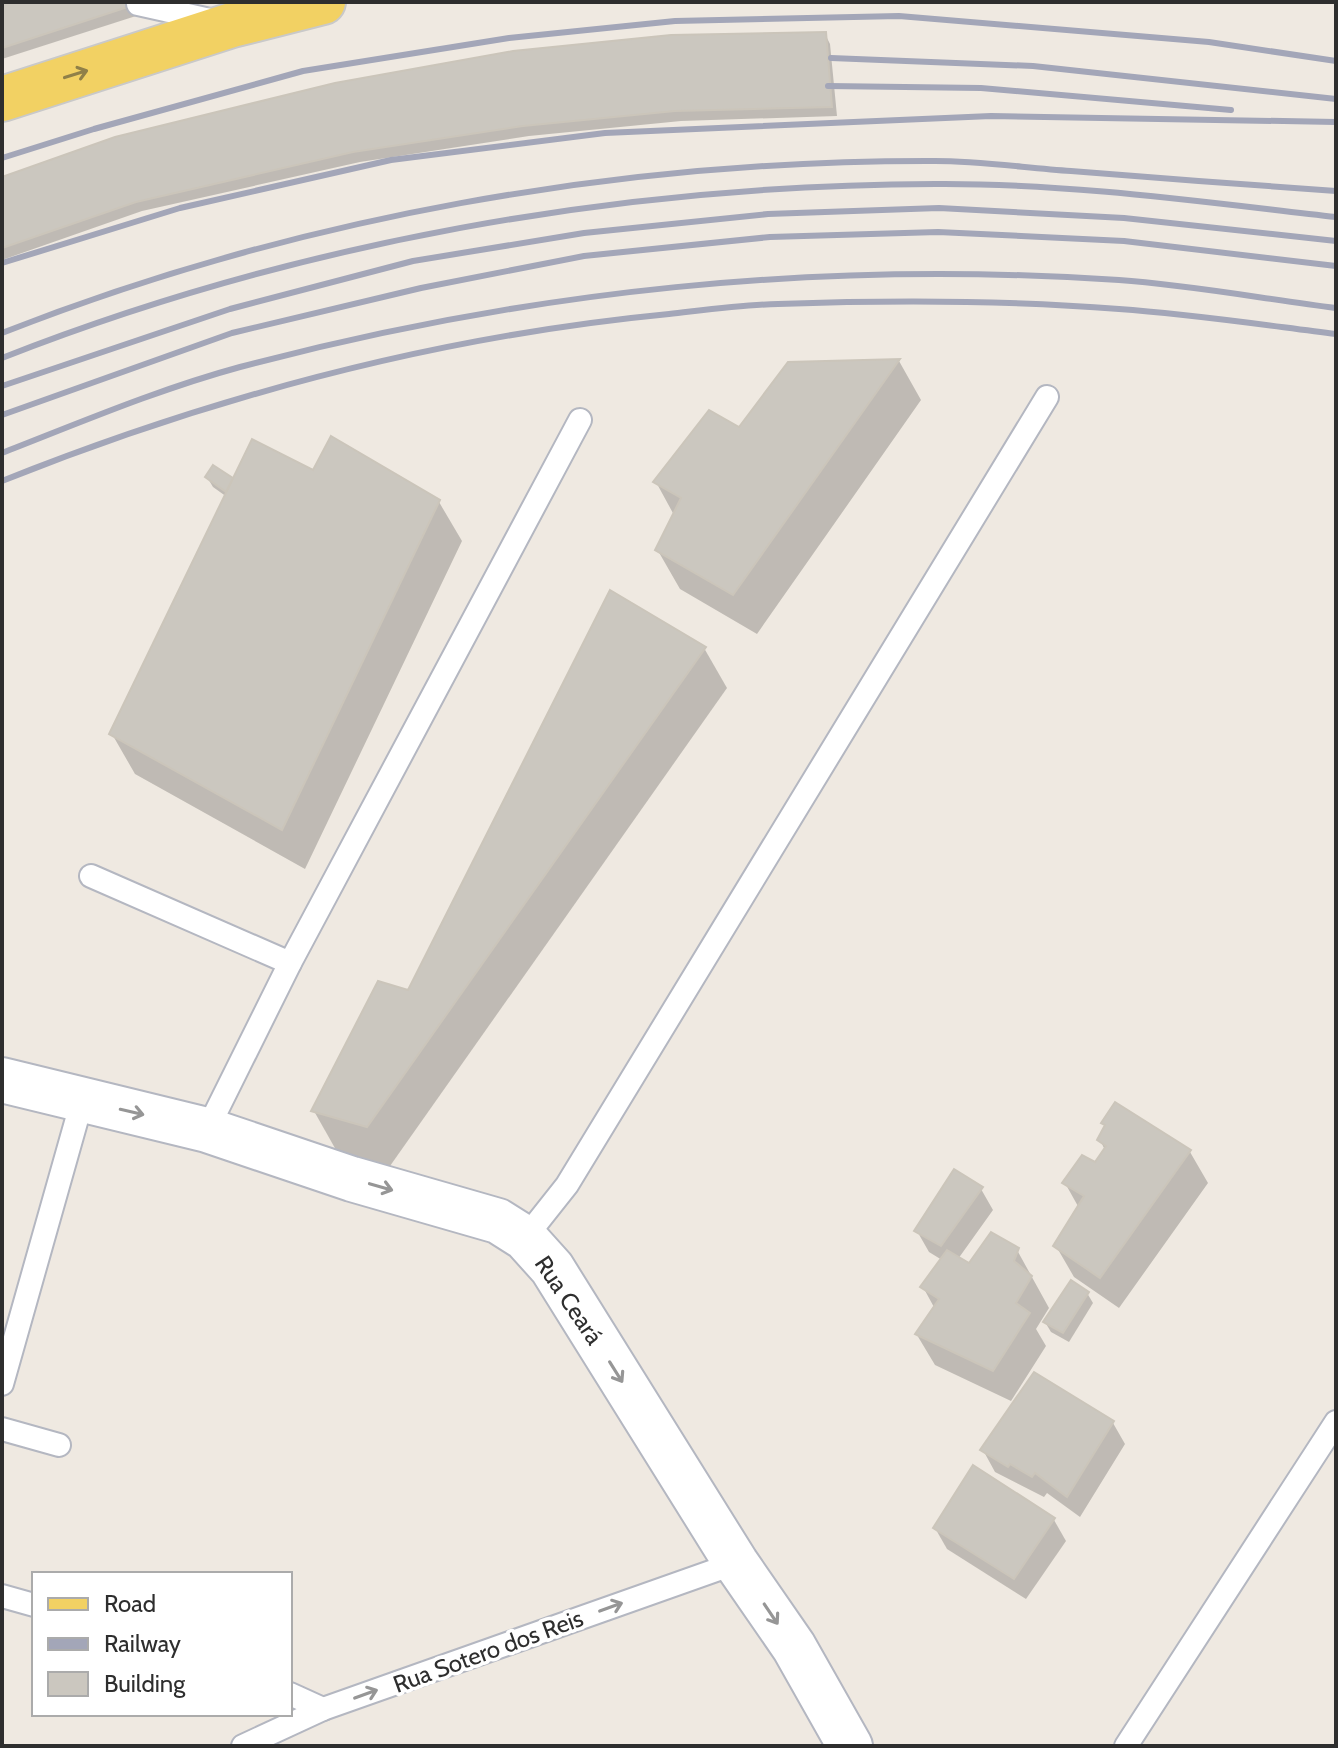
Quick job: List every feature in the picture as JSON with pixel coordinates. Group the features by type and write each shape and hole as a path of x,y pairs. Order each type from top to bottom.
{"main road":[{"path":"2,99 232,25 323,2"}],"street":[{"name":"Rua Ceará","path":"2,1080 207,1130 352,1179 498,1221 525,1238 552,1268 736,1563 794,1647 850,1746"}],"lane":[{"path":"138,4 232,25"},
{"path":"525,1238 567,1185 1047,397"},
{"path":"207,1130 290,963 580,420"},
{"path":"91,876 290,963"},
{"path":"2,1384 82,1101"},
{"path":"1126,1746 1336,1422"},
{"path":"2,1429 59,1445"},
{"name":"Rua Sotero dos Reis","path":"249,1745 323,1709 736,1563"},
{"path":"2,1596 32,1604"},
{"path":"292,1695 323,1709"}],"building":[{"path":"2,2 143,2 2,48"},
{"path":"826,32 832,107 675,111 523,126 353,152 136,202 2,248 2,177 115,137 335,83 513,51 671,35"},
{"path":"900,359 733,595 655,550 681,498 653,482 709,410 739,427 788,362"},
{"path":"331,436 440,500 282,830 109,734 252,439 313,470"},
{"path":"213,465 233,478 226,492 205,477"},
{"path":"610,590 706,647 367,1127 311,1111 378,981 408,990"},
{"path":"1115,1102 1191,1150 1100,1278 1053,1246 1084,1196 1062,1183 1082,1155 1095,1162 1106,1146 1097,1140 1105,1125 1101,1123"},
{"path":"954,1169 983,1187 941,1246 914,1231"},
{"path":"991,1232 1019,1248 1014,1261 1032,1276 1016,1303 1030,1313 993,1371 915,1334 939,1299 920,1287 947,1250 969,1263"},
{"path":"1071,1280 1089,1292 1063,1333 1043,1322"},
{"path":"1034,1372 1114,1421 1067,1497 1035,1473 1032,1477 1010,1464 1008,1467 980,1450"},
{"path":"973,1465 1055,1518 1014,1579 933,1528"}],"railway":[{"path":"2,158 303,71 509,38 675,21 899,16 1209,42 1336,61"},
{"path":"831,58 1033,66 1336,99"},
{"path":"828,86 981,88 1231,110"},
{"path":"2,263 180,208 391,160 605,133 991,116 1336,122"},
{"path":"2,333 114,292 228,257 344,227 461,203 579,184 697,171 816,163 952,161 1336,191"},
{"path":"2,358 114,317 228,282 344,252 461,228 579,209 697,195 816,187 985,185 1136,194 1336,217"},
{"path":"2,386 230,309 413,261 584,233 768,214 939,208 1124,218 1336,241"},
{"path":"2,415 232,333 421,288 584,256 770,237 938,232 1124,241 1336,266"},
{"path":"2,453 149,396 210,376 349,340 567,300 676,287 785,278 896,274 1007,275 1146,282 1336,308"},
{"path":"2,481 164,422 330,374 498,337 710,309 863,302 1034,304 1173,314 1336,334"}]}
